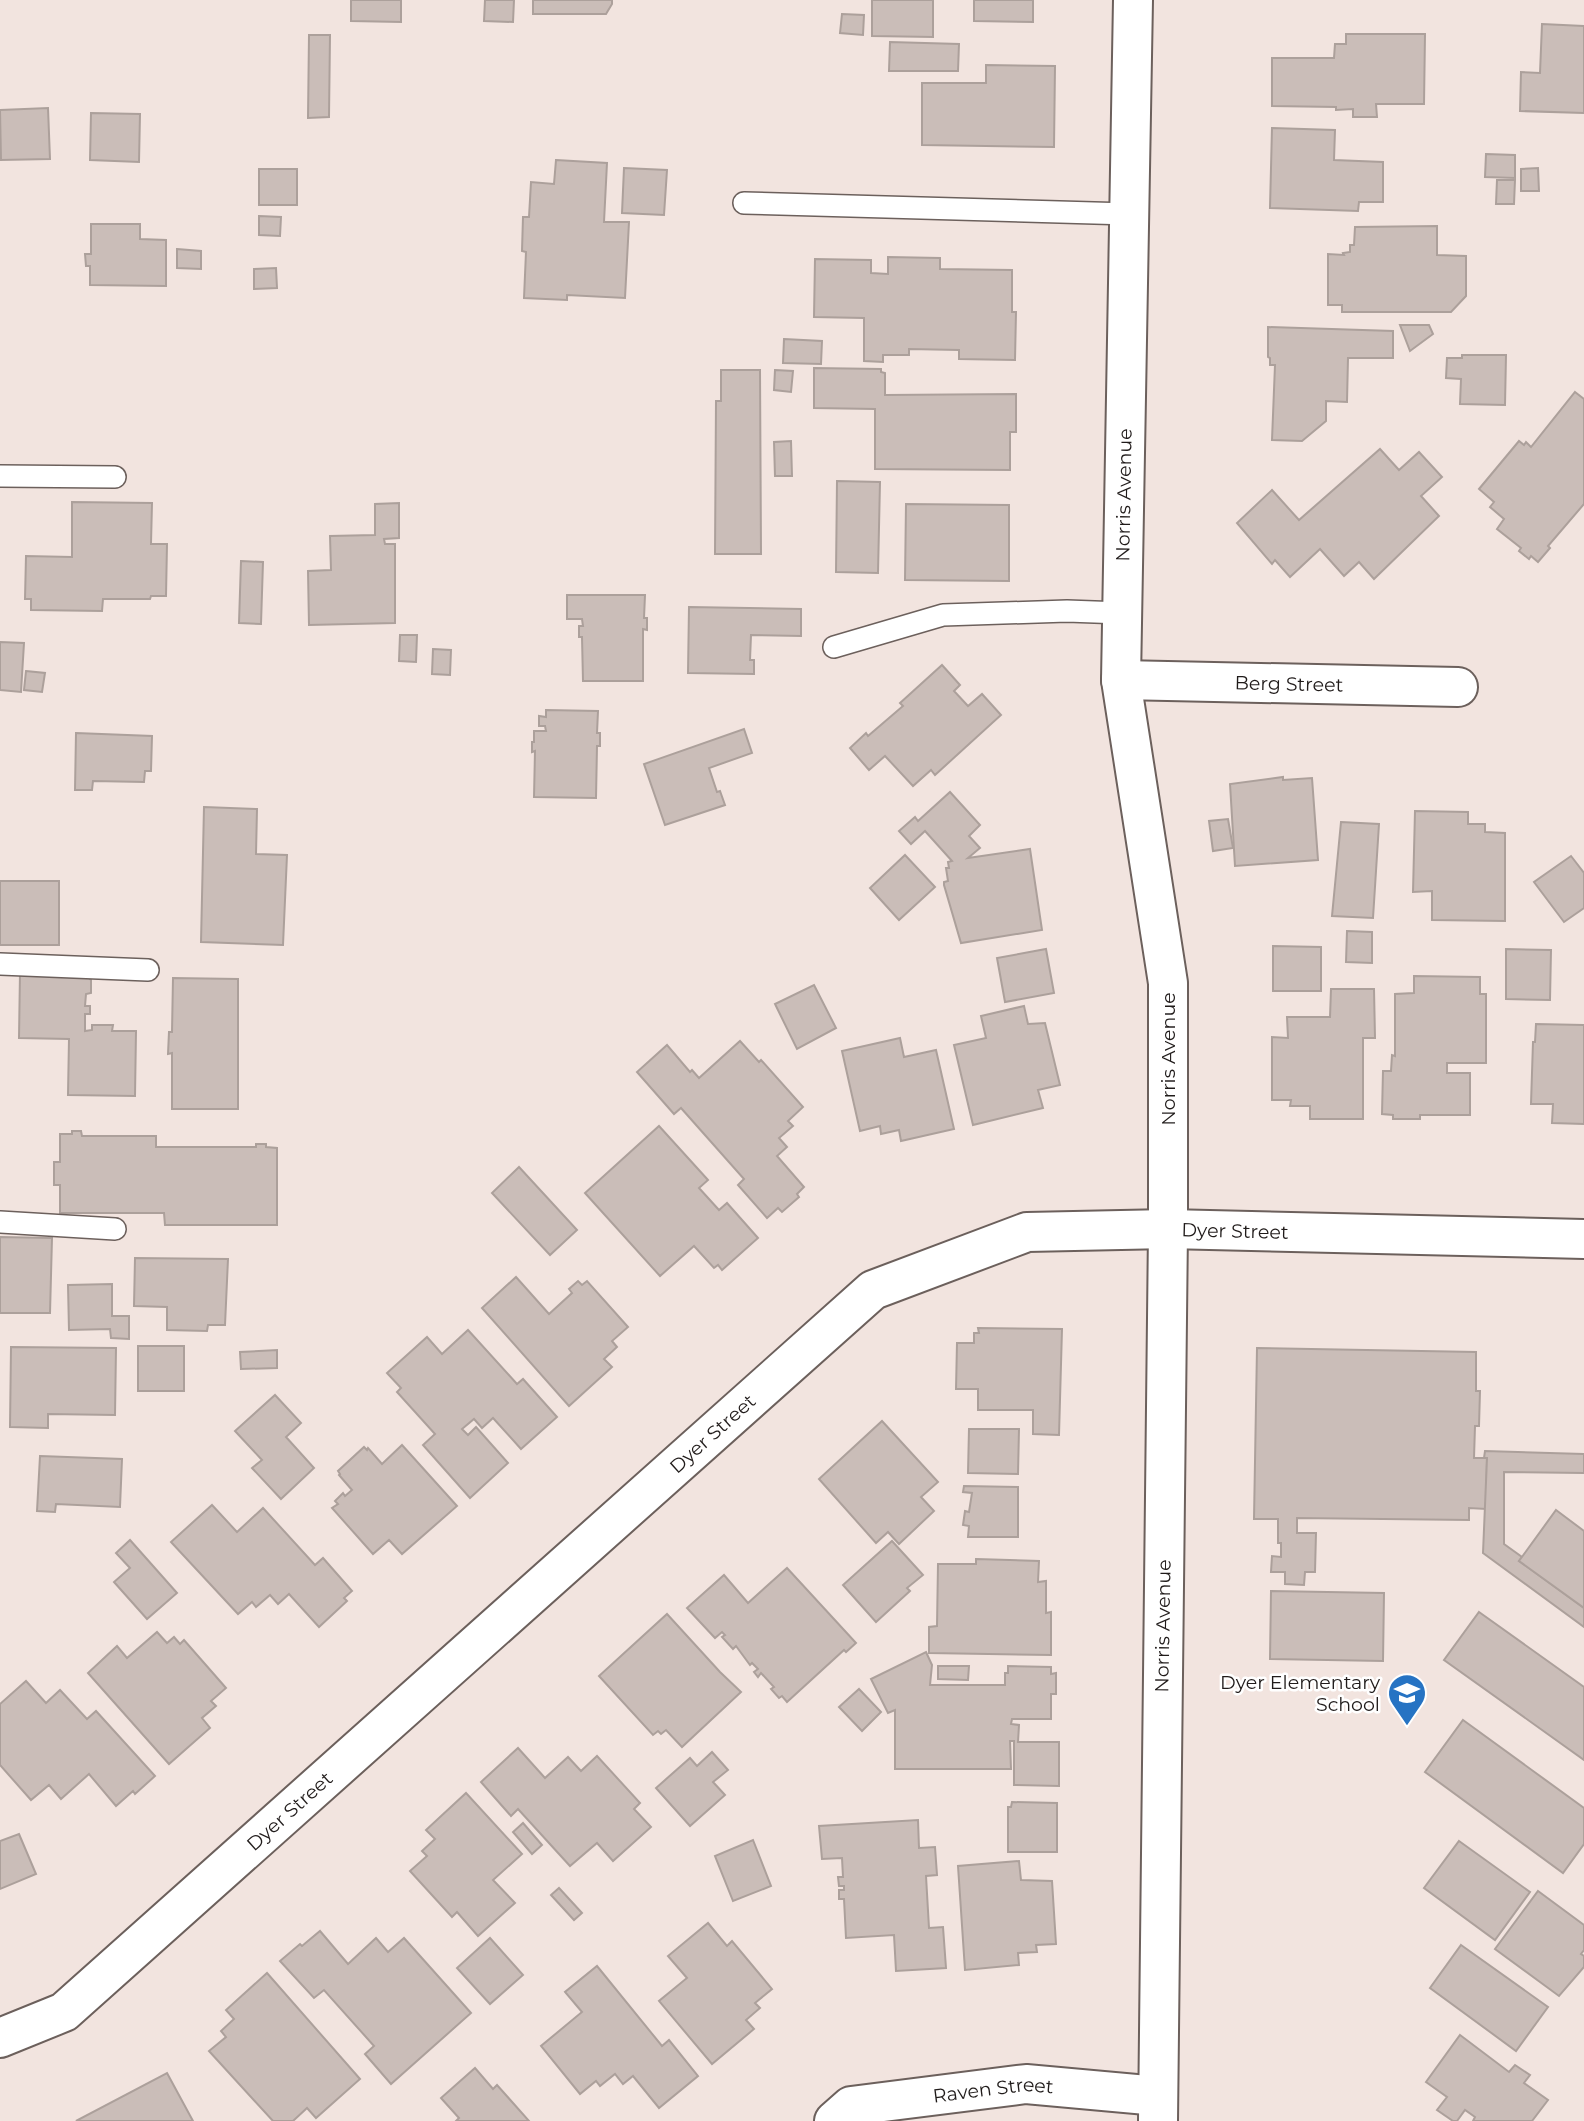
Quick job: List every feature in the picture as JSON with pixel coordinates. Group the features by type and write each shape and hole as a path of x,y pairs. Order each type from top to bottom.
{"street":[{"name":"Norris Avenue","path":"1133,0 1121,680 1168,983 1168,1229 1158,2109"},
{"name":"Berg Street","path":"1121,680 1458,687"},
{"name":"Dyer Street","path":"0,2038 64,2012 873,1290 1027,1232 1168,1229 1584,1239"},
{"name":"Raven Street","path":"834,2121 851,2106 1026,2084 1158,2109"}],"lane":[{"path":"744,202 1129,214"},
{"path":"0,476 116,478"},
{"path":"834,647 943,615 1067,611 1122,613"},
{"path":"0,964 148,970"},
{"path":"0,1222 115,1229"}],"building":[{"path":"351,0 401,0 401,22 351,21"},
{"path":"485,0 514,0 513,22 484,21"},
{"path":"533,0 612,0 612,4 606,14 533,14"},
{"path":"872,0 933,0 933,37 872,36"},
{"path":"974,0 1033,0 1033,22 974,21"},
{"path":"842,14 864,15 863,35 840,33"},
{"path":"1542,24 1584,26 1584,113 1520,111 1521,72 1540,73"},
{"path":"1346,34 1425,34 1424,104 1376,104 1377,117 1353,117 1353,109 1336,110 1336,107 1272,106 1272,58 1334,58 1335,44 1346,44"},
{"path":"309,35 330,35 329,117 308,118"},
{"path":"890,42 959,44 958,71 889,71"},
{"path":"986,65 1055,66 1054,147 922,145 922,83 986,83"},
{"path":"48,108 50,159 1,160 0,110"},
{"path":"91,113 140,114 139,162 90,160"},
{"path":"1272,128 1335,130 1334,160 1383,162 1383,202 1359,202 1358,211 1270,208"},
{"path":"1486,154 1515,155 1515,178 1485,177"},
{"path":"556,160 607,163 604,222 629,222 625,298 567,295 567,300 524,298 526,252 522,251 523,217 529,217 531,182 554,184"},
{"path":"624,168 667,170 664,215 622,213"},
{"path":"1538,168 1539,191 1521,191 1521,169"},
{"path":"259,169 297,169 297,205 259,205"},
{"path":"1497,180 1515,180 1514,204 1496,204"},
{"path":"259,216 281,217 280,236 259,235"},
{"path":"91,224 140,224 140,239 166,240 166,286 90,285 90,266 86,266 85,254 91,254"},
{"path":"1437,226 1437,255 1466,256 1466,296 1451,312 1342,312 1342,305 1328,305 1328,254 1344,255 1343,253 1350,252 1350,245 1354,245 1355,227"},
{"path":"177,249 201,251 201,269 177,268"},
{"path":"888,257 940,258 940,269 1012,270 1012,312 1016,312 1015,360 959,359 959,350 909,349 909,355 883,355 883,362 864,361 864,318 814,317 815,259 871,260 871,273 888,274"},
{"path":"276,268 277,288 254,289 254,269"},
{"path":"1400,325 1429,325 1433,334 1410,351"},
{"path":"1268,327 1393,331 1393,358 1348,358 1347,402 1326,401 1326,421 1302,441 1272,440 1275,365 1270,365 1268,357"},
{"path":"784,339 822,341 821,364 783,363"},
{"path":"1462,355 1506,355 1505,405 1460,404 1461,379 1446,378 1447,358 1462,358"},
{"path":"814,368 881,369 881,372 885,373 885,395 1016,394 1016,432 1010,432 1010,470 875,469 875,409 814,408"},
{"path":"721,370 760,370 761,554 715,554 716,401 721,401"},
{"path":"775,370 793,371 791,392 774,390"},
{"path":"1575,392 1584,399 1584,504 1548,546 1550,548 1538,562 1519,551 1521,548 1497,529 1504,519 1490,507 1494,502 1479,489 1519,441 1524,445 1526,442 1531,447"},
{"path":"791,441 792,476 775,476 774,442"},
{"path":"1380,449 1399,470 1419,452 1442,477 1421,496 1439,516 1374,579 1359,562 1344,576 1320,549 1290,577 1275,560 1272,564 1237,523 1272,490 1299,520"},
{"path":"837,481 880,482 878,573 836,572"},
{"path":"72,502 152,503 151,544 167,544 166,596 151,596 150,599 103,599 102,611 31,610 31,599 25,599 26,556 72,557"},
{"path":"399,503 399,538 384,539 385,544 395,544 395,623 309,625 308,571 331,570 330,536 375,535 375,504"},
{"path":"906,504 1009,505 1009,581 905,580"},
{"path":"241,561 263,562 261,624 239,623"},
{"path":"567,595 645,595 644,618 647,618 647,630 643,629 643,681 583,681 582,637 579,637 579,626 583,626 582,619 567,619"},
{"path":"689,607 801,609 801,636 751,635 750,660 754,660 754,674 688,673"},
{"path":"400,635 417,635 416,662 399,661"},
{"path":"0,642 24,643 21,692 0,690"},
{"path":"433,649 451,650 450,675 432,674"},
{"path":"942,665 960,685 954,691 968,706 982,694 1001,715 935,775 931,770 913,786 885,756 869,770 850,748 903,706 900,703"},
{"path":"26,671 45,673 42,692 24,690"},
{"path":"546,710 598,711 597,733 600,733 600,746 597,746 596,798 534,797 535,751 532,752 532,742 534,731 546,731 545,726 539,726 539,716 546,717"},
{"path":"744,729 752,753 709,768 717,792 720,791 725,805 665,825 644,764"},
{"path":"76,733 152,736 151,771 145,771 144,782 93,781 92,790 75,790"},
{"path":"1283,777 1283,780 1312,778 1318,860 1235,866 1230,784"},
{"path":"950,792 980,825 969,836 980,848 968,858 1030,849 1042,930 961,943 944,885 944,882 948,881 948,862 952,861 925,831 911,844 899,831 915,817 918,821"},
{"path":"204,807 257,809 256,854 287,855 283,945 201,942"},
{"path":"1415,811 1468,812 1468,824 1485,824 1485,832 1505,833 1505,921 1432,920 1432,891 1413,892"},
{"path":"1228,819 1233,848 1213,851 1209,821"},
{"path":"1341,822 1379,824 1373,918 1332,916"},
{"path":"905,855 935,887 899,920 870,888"},
{"path":"1571,856 1584,873 1584,908 1564,922 1534,882"},
{"path":"0,881 59,881 59,945 0,945"},
{"path":"1347,931 1372,932 1372,963 1346,962"},
{"path":"1273,946 1321,947 1321,991 1273,991"},
{"path":"1046,949 1054,993 1005,1002 997,958"},
{"path":"1506,949 1551,950 1550,1000 1506,999"},
{"path":"20,973 85,974 91,980 91,993 86,994 85,1006 90,1006 90,1014 85,1014 85,1031 92,1030 92,1025 113,1025 112,1031 136,1031 135,1096 68,1095 69,1039 19,1038"},
{"path":"1414,976 1480,977 1480,994 1486,994 1486,1063 1447,1063 1447,1073 1470,1073 1470,1115 1420,1115 1420,1119 1393,1119 1393,1115 1382,1114 1383,1071 1391,1071 1392,1055 1395,1056 1395,994 1414,993"},
{"path":"173,978 238,979 238,1109 172,1109 172,1053 168,1054 169,1032 172,1032"},
{"path":"814,985 836,1028 797,1049 775,1004"},
{"path":"1331,989 1374,989 1375,1038 1363,1038 1363,1119 1310,1119 1310,1106 1290,1106 1291,1100 1272,1100 1272,1037 1288,1038 1287,1017 1330,1017"},
{"path":"1024,1006 1028,1024 1045,1023 1060,1085 1038,1090 1043,1108 973,1125 954,1045 986,1038 981,1016"},
{"path":"1536,1024 1584,1025 1584,1124 1552,1123 1553,1104 1531,1104"},
{"path":"900,1038 904,1057 936,1050 954,1129 901,1141 899,1130 881,1134 880,1126 860,1131 842,1051"},
{"path":"740,1041 803,1107 788,1121 793,1126 779,1138 787,1147 777,1156 804,1187 797,1194 799,1197 782,1212 778,1208 767,1218 738,1185 744,1179 681,1108 674,1114 637,1072 667,1045 690,1072 692,1070 699,1078"},
{"path":"659,1126 708,1180 699,1188 719,1210 727,1203 758,1238 722,1270 718,1265 714,1268 694,1246 660,1276 585,1193"},
{"path":"72,1131 81,1131 82,1136 156,1136 156,1147 256,1147 256,1144 266,1144 266,1147 277,1148 277,1225 165,1225 164,1213 60,1213 60,1185 54,1185 54,1162 60,1162 60,1134 72,1134"},
{"path":"519,1167 577,1230 550,1255 492,1193"},
{"path":"0,1237 52,1238 50,1313 0,1313"},
{"path":"135,1258 228,1259 225,1325 208,1325 207,1331 167,1330 167,1307 134,1306"},
{"path":"516,1277 549,1314 572,1293 569,1289 578,1281 582,1285 587,1281 628,1327 612,1341 617,1347 604,1359 612,1367 569,1406 482,1308"},
{"path":"112,1284 112,1316 129,1316 129,1339 111,1338 110,1329 69,1330 68,1285"},
{"path":"978,1328 1062,1329 1059,1435 1033,1434 1033,1410 978,1410 978,1389 956,1389 957,1343 974,1343 974,1333 979,1333"},
{"path":"468,1330 517,1384 523,1379 557,1417 521,1449 493,1418 482,1428 474,1419 462,1429 468,1435 476,1427 508,1463 470,1498 423,1445 435,1434 397,1392 401,1388 387,1373 427,1337 442,1354"},
{"path":"138,1346 184,1346 184,1391 138,1391"},
{"path":"11,1347 116,1348 115,1415 48,1414 48,1428 10,1427"},
{"path":"1257,1348 1476,1352 1476,1391 1480,1391 1479,1426 1475,1426 1474,1458 1487,1458 1486,1509 1469,1508 1469,1520 1297,1518 1297,1533 1316,1533 1315,1572 1305,1572 1304,1585 1285,1584 1285,1572 1271,1572 1272,1556 1281,1557 1278,1519 1254,1519"},
{"path":"277,1350 277,1368 241,1369 240,1352"},
{"path":"275,1395 301,1423 286,1437 314,1468 281,1499 252,1468 262,1460 235,1431"},
{"path":"882,1421 938,1482 921,1497 934,1511 899,1544 888,1532 876,1543 819,1479"},
{"path":"969,1429 1019,1429 1018,1474 968,1473"},
{"path":"402,1445 457,1506 402,1554 389,1540 373,1554 332,1508 338,1504 335,1501 343,1493 345,1496 352,1490 338,1471 364,1447 382,1464"},
{"path":"1485,1451 1584,1454 1584,1473 1504,1472 1504,1544 1522,1557 1519,1561 1584,1608 1584,1627 1483,1553 1487,1458 1484,1458"},
{"path":"40,1456 122,1459 120,1507 56,1504 55,1512 37,1511"},
{"path":"964,1486 1018,1487 1018,1537 968,1537 969,1526 963,1525 965,1511 969,1512 972,1493 963,1492"},
{"path":"212,1505 237,1532 263,1508 315,1565 323,1558 352,1591 344,1598 347,1601 319,1627 289,1594 278,1604 270,1595 256,1607 252,1602 238,1614 171,1542"},
{"path":"1556,1510 1584,1531 1584,1608 1519,1561"},
{"path":"130,1540 177,1593 147,1619 114,1582 130,1568 116,1553"},
{"path":"892,1541 923,1575 907,1588 910,1591 876,1622 843,1585"},
{"path":"976,1559 1039,1561 1038,1582 1046,1581 1046,1613 1051,1612 1051,1655 929,1653 929,1627 937,1626 938,1564 976,1564"},
{"path":"787,1568 856,1643 846,1652 844,1650 787,1702 782,1696 779,1698 771,1689 774,1687 761,1673 758,1677 754,1672 758,1669 752,1663 750,1665 736,1646 733,1649 722,1637 725,1635 722,1632 715,1638 687,1608 724,1575 748,1603"},
{"path":"1271,1591 1384,1593 1383,1661 1270,1659"},
{"path":"1479,1612 1584,1687 1584,1760 1444,1660"},
{"path":"667,1614 741,1692 682,1747 666,1730 653,1735 599,1676"},
{"path":"157,1632 167,1643 174,1637 180,1644 184,1640 226,1688 211,1701 216,1706 202,1718 210,1728 169,1764 88,1673 117,1646 127,1658"},
{"path":"926,1652 932,1665 930,1685 1005,1685 1008,1666 1051,1667 1051,1674 1056,1673 1056,1694 1051,1694 1051,1719 1012,1719 1011,1724 1019,1725 1018,1742 1059,1742 1059,1786 1014,1785 1014,1741 1010,1741 1011,1769 895,1769 895,1710 888,1713 871,1679"},
{"path":"938,1666 969,1666 968,1680 938,1679"},
{"path":"26,1681 46,1703 60,1690 87,1719 96,1711 155,1776 116,1806 89,1774 61,1799 49,1785 31,1800 0,1765 0,1704"},
{"path":"859,1689 881,1712 862,1731 839,1707"},
{"path":"1463,1720 1584,1808 1584,1844 1563,1873 1425,1772"},
{"path":"518,1748 545,1778 568,1757 581,1771 597,1756 640,1803 634,1809 651,1827 613,1861 597,1843 570,1866 518,1809 511,1816 481,1782"},
{"path":"712,1752 728,1770 713,1782 725,1795 690,1826 656,1788 690,1758 697,1766"},
{"path":"466,1793 522,1854 493,1880 515,1903 478,1936 457,1912 452,1917 410,1871 427,1856 422,1851 435,1839 426,1830"},
{"path":"1012,1802 1057,1803 1057,1852 1008,1852 1008,1807 1011,1807"},
{"path":"918,1820 919,1848 935,1847 937,1875 926,1876 929,1928 943,1927 946,1968 896,1971 894,1935 846,1938 844,1899 839,1899 839,1890 844,1890 844,1886 839,1886 838,1877 843,1877 842,1858 822,1859 819,1826"},
{"path":"523,1823 542,1845 532,1854 513,1832"},
{"path":"19,1834 36,1874 0,1889 0,1841"},
{"path":"753,1840 771,1886 733,1901 715,1856"},
{"path":"1459,1841 1530,1892 1495,1940 1424,1888"},
{"path":"1019,1861 1021,1880 1052,1881 1056,1944 1036,1945 1037,1952 1018,1953 1019,1965 965,1970 958,1866"},
{"path":"559,1888 582,1913 574,1920 551,1895"},
{"path":"1538,1891 1584,1925 1584,1950 1581,1954 1584,1956 1584,1967 1559,1996 1495,1949"},
{"path":"708,1923 727,1946 732,1941 772,1989 755,2003 760,2008 746,2020 754,2029 712,2064 659,2001 687,1978 668,1956"},
{"path":"320,1931 348,1964 376,1938 388,1952 404,1938 471,2013 391,2084 365,2054 374,2046 324,1990 314,1998 280,1961"},
{"path":"490,1938 523,1975 490,2004 457,1968"},
{"path":"1461,1945 1548,2007 1516,2051 1430,1988"},
{"path":"597,1966 662,2046 669,2040 698,2076 659,2108 633,2076 623,2084 615,2074 600,2086 596,2081 580,2094 541,2046 582,2012 565,1992"},
{"path":"267,1973 360,2079 316,2118 307,2108 293,2121 273,2121 209,2051 226,2037 221,2031 234,2019 226,2010"},
{"path":"1460,2035 1509,2072 1515,2065 1530,2075 1524,2083 1548,2100 1532,2121 1473,2121 1475,2117 1465,2110 1457,2121 1453,2121 1437,2110 1447,2097 1426,2082"},
{"path":"475,2068 493,2089 497,2085 529,2121 456,2121 459,2118 441,2098"},
{"path":"167,2073 193,2121 76,2121"}],"place":[{"name":"Dyer Elementary School","path":"1407,1727"}]}
